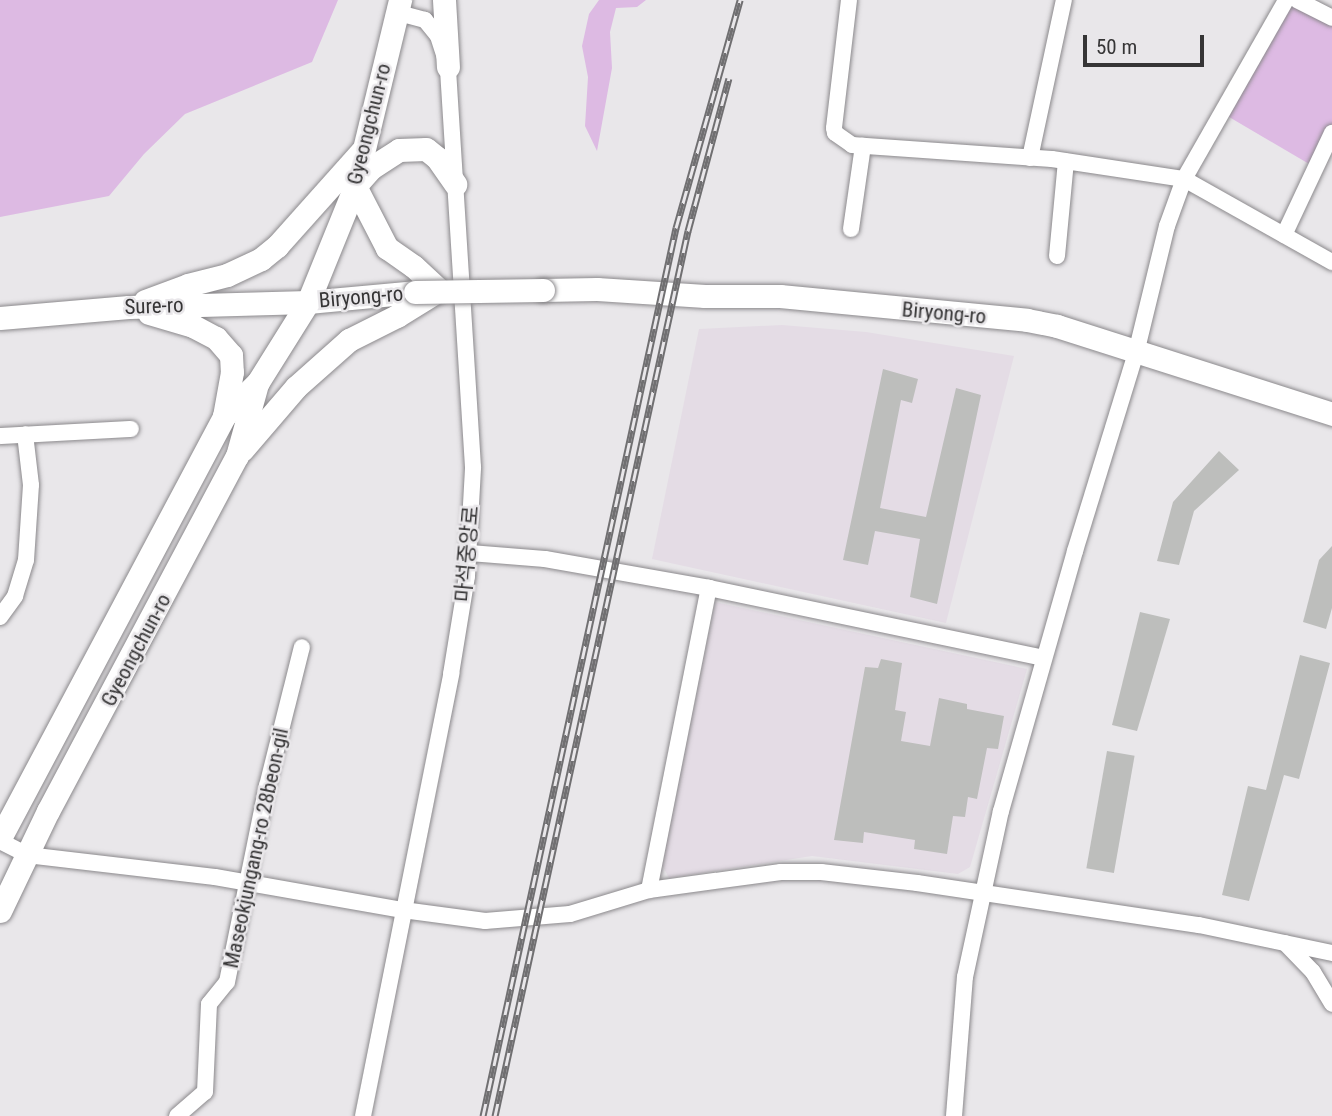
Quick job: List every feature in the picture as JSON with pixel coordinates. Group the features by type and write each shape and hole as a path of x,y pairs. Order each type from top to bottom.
{"street":[{"path":"444,0 448,67"},
{"path":"849,0 834,128 835,133 852,145 1066,161 1184,179 1332,262"},
{"path":"1030,158 1064,0"},
{"path":"954,1116 965,977 982,895 1044,658 1136,352 1167,226 1184,179 1286,0"},
{"path":"1297,0 1332,18"},
{"name":"마석중앙로","path":"363,1116 451,674 470,554 473,467 448,67 438,36 425,20 398,4"},
{"name":"Gyeongchun-ro","path":"0,839 224,416 258,383 308,302 355,186 398,4"},
{"path":"1284,235 1332,133"},
{"path":"129,307 188,285 227,275 261,259 277,246 366,146"},
{"path":"851,229 863,146"},
{"path":"237,456 296,387 325,359 369,327 397,316 439,290 413,266 387,248 355,186 371,168 399,150 426,149 437,158 455,184"},
{"path":"1056,256 1066,161"},
{"name":"Biryong-ro","path":"308,302 439,290 597,289 705,296 780,296 1027,320 1057,326 1332,414"},
{"name":"Sure-ro","path":"0,318 129,307 308,302"},
{"path":"129,307 193,326 216,338 231,355 232,372 224,416"},
{"name":"Gyeongchun-ro","path":"0,911 237,456 258,383"},
{"path":"0,436 131,429"},
{"path":"0,617 15,596 26,560 31,485 26,434"},
{"path":"470,554 545,558 709,588 1044,658"},
{"path":"649,890 709,588"},
{"name":"Maseokjungang-ro 28beon-gil","path":"177,1116 205,1092 209,1004 227,982 247,882 302,647"},
{"path":"0,839 27,855 247,882 403,910 485,920 570,914 649,890 781,872 821,872 917,883 982,895 1199,925 1332,953"},
{"path":"1285,943 1313,972 1332,1004"}],"shaded area":[{"path":"0,0 338,0 312,62 185,114 144,154 109,196 0,217"},
{"path":"599,0 646,0 637,7 616,8 610,32 612,68 597,151 585,126 588,77 582,46 589,14"},
{"path":"1286,0 1332,18 1332,136 1316,168 1224,114"},
{"path":"782,325 866,332 1014,356 946,623 652,559 699,329"},
{"path":"715,602 1027,669 970,867 958,874 812,856 669,878 662,865"}],"building":[{"path":"883,369 918,379 912,403 901,400 880,508 926,517 956,388 981,395 937,604 910,597 920,539 875,531 868,565 843,560"},
{"path":"1219,451 1239,470 1194,511 1179,565 1157,561 1173,502"},
{"path":"1332,546 1332,608 1326,629 1303,622 1319,560"},
{"path":"1140,612 1170,619 1137,731 1112,725"},
{"path":"1300,655 1330,663 1299,779 1284,775 1249,901 1222,895 1248,786 1266,790"},
{"path":"881,659 902,663 895,710 906,712 901,741 930,746 939,698 967,704 967,709 1004,716 998,749 987,748 977,799 968,797 965,817 953,816 947,854 914,849 915,840 864,832 863,843 834,840 865,667 878,668"},
{"path":"1107,751 1135,756 1114,873 1086,868"}],"railway":[{"path":"483,1116 676,228 740,0"},
{"path":"495,1116 688,231 729,78"}]}
